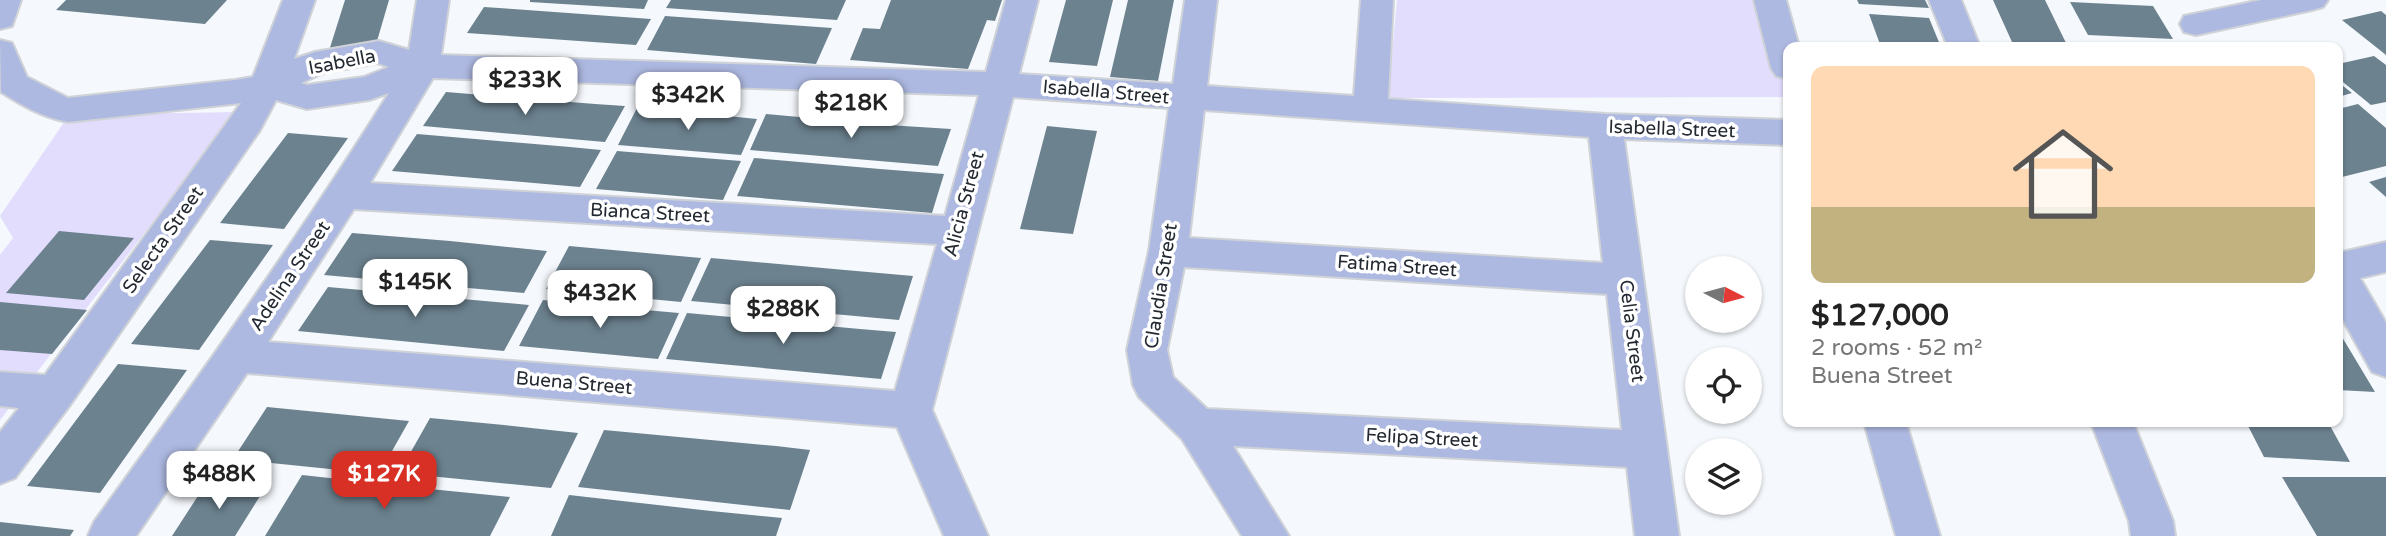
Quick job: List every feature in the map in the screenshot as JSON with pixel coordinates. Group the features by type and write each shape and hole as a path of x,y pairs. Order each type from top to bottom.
{"street":[{"path":"0,18 5,0"},
{"name":"Selecta Street","path":"0,464 55,393 248,121 267,86 299,0"},
{"name":"Adelina Street","path":"110,536 237,356 344,195 423,66 433,0"},
{"name":"Alicia Street","path":"911,410 957,231 1022,0"},
{"name":"Claudia Street","path":"1201,0 1168,251 1147,350 1154,385 1196,426 1267,536"},
{"path":"1370,110 1377,0"},
{"path":"1770,0 1783,49"},
{"path":"1945,0 1962,42"},
{"path":"2195,24 2312,0"},
{"path":"0,51 13,84 51,107 68,110 235,92 267,86"},
{"name":"Isabella","path":"267,86 307,97 369,88 423,66"},
{"name":"Isabella Street","path":"423,66 997,84 1605,126 1783,133"},
{"name":"Celia Street","path":"1605,126 1657,536"},
{"name":"Bianca Street","path":"344,195 957,231"},
{"name":"Fatima Street","path":"1168,251 1625,280"},
{"path":"2343,267 2386,257"},
{"path":"2343,284 2386,360"},
{"name":"Buena Street","path":"237,356 911,410"},
{"path":"0,389 55,393"},
{"path":"911,410 966,536"},
{"name":"Felipa Street","path":"1196,426 1647,450"},
{"path":"1886,427 1917,536"},
{"path":"2114,427 2151,522 2153,536"}],"shaded area":[{"path":"1397,0 1769,0 1783,63 1783,97 1388,98"},
{"path":"238,112 0,420 0,255 13,238 0,216 69,115"}],"building":[{"path":"66,0 227,0 205,24 56,10"},
{"path":"345,0 389,0 375,48 328,54"},
{"path":"530,0 648,0 644,9"},
{"path":"671,0 846,0 837,20 666,8"},
{"path":"891,0 1002,0 995,21 987,20 968,69 850,60 863,28 880,29"},
{"path":"1066,0 1113,0 1097,66 1049,62"},
{"path":"1128,0 1174,0 1158,81 1110,77"},
{"path":"1857,0 1925,0 1929,8 1859,4"},
{"path":"1993,0 2045,0 2066,42 2012,42"},
{"path":"2070,2 2153,6 2173,39 2088,35"},
{"path":"484,7 651,19 636,45 467,33"},
{"path":"2381,11 2386,15 2386,55 2342,20"},
{"path":"1869,14 1929,18 1939,42 1879,42"},
{"path":"665,16 832,28 816,64 647,50"},
{"path":"2374,56 2386,65 2386,102 2371,105 2343,82 2343,63"},
{"path":"2343,86 2352,93 2343,96"},
{"path":"446,92 625,106 605,142 423,126"},
{"path":"2358,104 2386,128 2386,166 2343,177 2343,108"},
{"path":"637,108 757,119 741,155 618,145"},
{"path":"766,114 951,129 938,166 750,150"},
{"path":"1047,126 1097,131 1073,234 1020,229"},
{"path":"288,133 348,138 284,229 220,223"},
{"path":"417,134 601,150 580,187 392,171"},
{"path":"617,151 741,161 723,200 596,189"},
{"path":"754,158 944,174 932,213 737,196"},
{"path":"2386,177 2386,197 2369,182"},
{"path":"59,231 134,238 84,300 6,293"},
{"path":"352,233 547,251 524,293 324,275"},
{"path":"210,240 273,245 199,350 131,344"},
{"path":"569,246 701,258 681,302 546,289"},
{"path":"711,258 913,276 899,320 691,301"},
{"path":"328,287 529,305 504,351 298,331"},
{"path":"543,300 679,313 658,359 519,346"},
{"path":"0,302 87,310 52,354 0,350"},
{"path":"687,313 896,332 881,379 666,359"},
{"path":"2343,339 2375,392 2343,390"},
{"path":"118,364 187,370 100,493 27,486"},
{"path":"267,407 409,421 379,474 233,459"},
{"path":"430,418 578,433 551,488 399,473"},
{"path":"2249,427 2331,427 2350,462 2264,457"},
{"path":"604,430 810,450 790,510 578,487"},
{"path":"302,475 510,497 490,536 265,536"},
{"path":"2282,477 2386,477 2386,536 2317,536"},
{"path":"207,482 265,488 235,536 172,536"},
{"path":"569,495 782,518 776,536 551,536"},
{"path":"0,522 74,530 70,536 0,536"}]}
